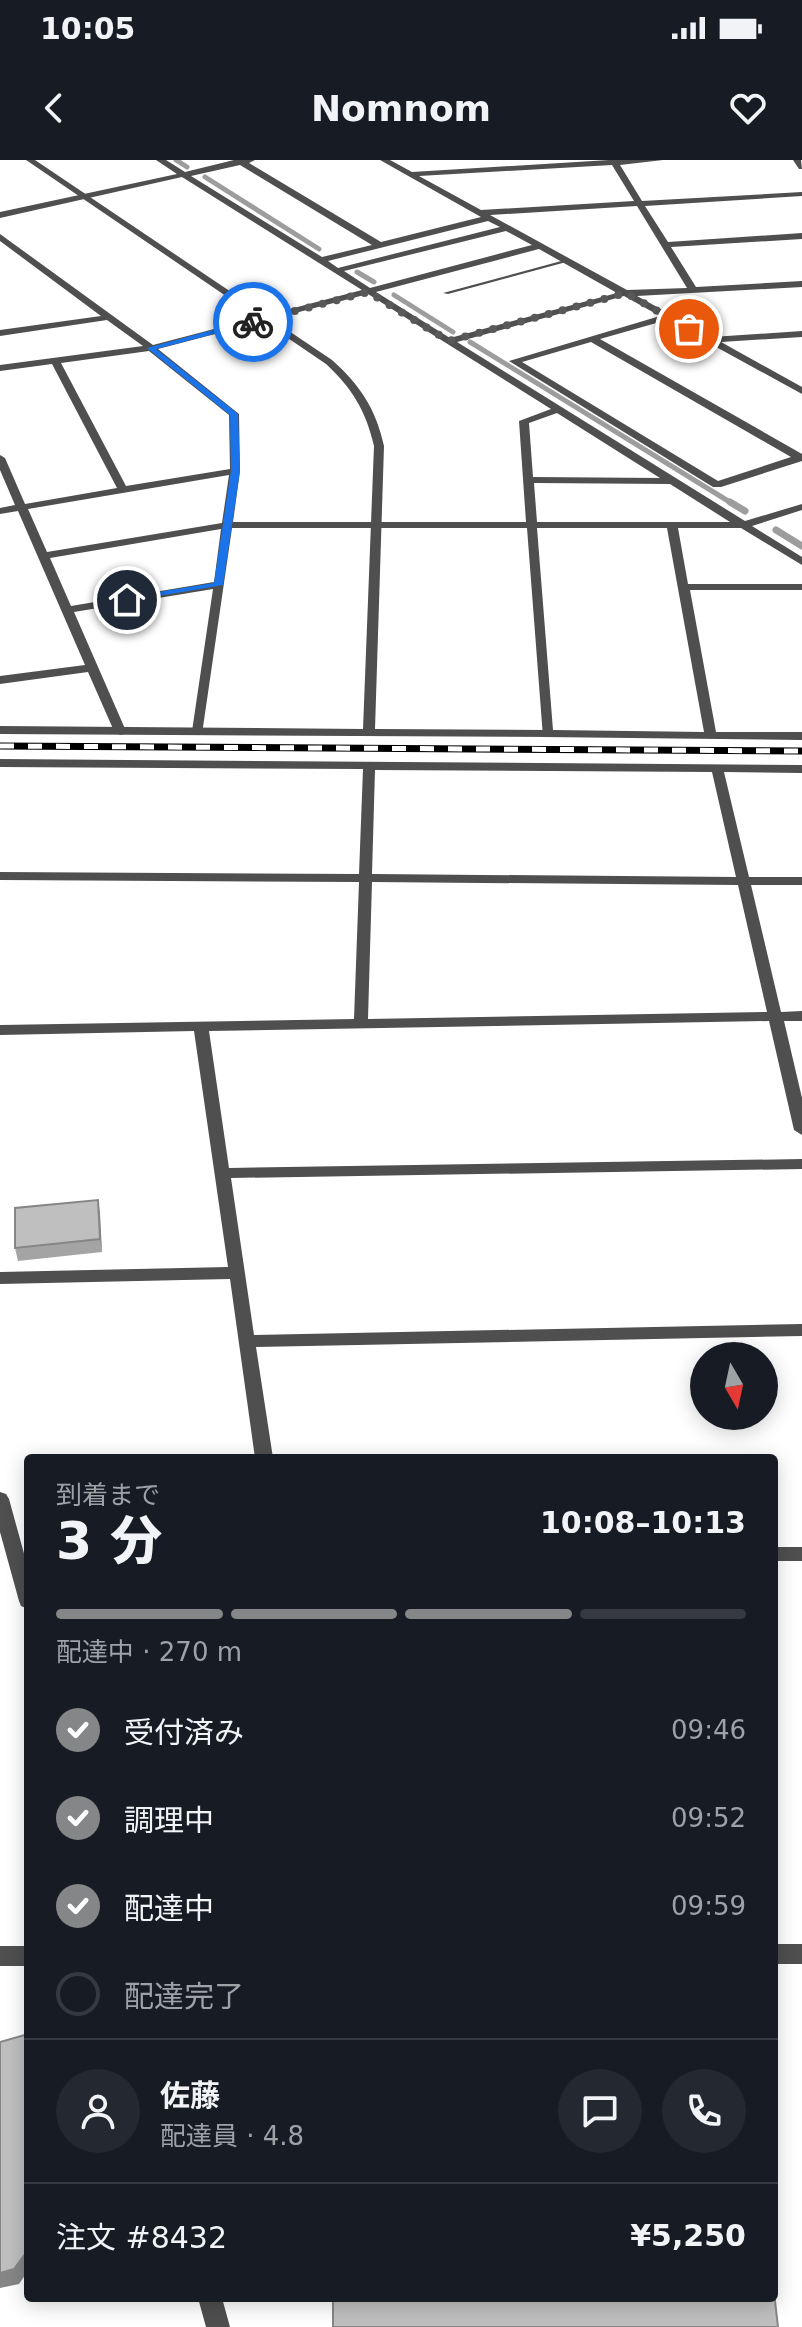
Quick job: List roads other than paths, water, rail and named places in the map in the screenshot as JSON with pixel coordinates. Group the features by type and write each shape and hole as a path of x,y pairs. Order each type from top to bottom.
{"street":[{"path":"30,160 353,383 373,413 379,446 369,732"},
{"path":"160,160 802,562"},
{"path":"384,160 799,388"},
{"path":"411,174 659,160"},
{"path":"797,160 802,167"},
{"path":"0,215 243,161 379,245"},
{"path":"613,161 693,290"},
{"path":"318,261 484,216 802,194"},
{"path":"335,271 507,228"},
{"path":"664,245 802,236"},
{"path":"0,237 151,348 234,414 235,471 198,731"},
{"path":"0,368 151,348 540,246"},
{"path":"449,341 627,294 802,284"},
{"path":"0,333 110,317"},
{"path":"668,317 514,361 717,485 801,458"},
{"path":"710,340 802,334"},
{"path":"593,339 801,458"},
{"path":"55,361 122,488"},
{"path":"547,734 524,421 557,410"},
{"path":"0,458 120,731"},
{"path":"0,511 235,471"},
{"path":"528,480 672,481"},
{"path":"44,556 227,525 744,525 802,507"},
{"path":"672,525 686,587 711,735"},
{"path":"67,610 218,585"},
{"path":"686,587 802,587"},
{"path":"0,680 92,668"},
{"path":"0,730 802,736"},
{"path":"0,763 802,769"},
{"path":"361,1024 369,765"},
{"path":"717,768 741,881 802,1130"},
{"path":"0,876 802,881"},
{"path":"0,1030 802,1016"},
{"path":"201,1027 263,1454"},
{"path":"222,1173 802,1164"},
{"path":"0,1278 237,1273"},
{"path":"248,1341 802,1330"},
{"path":"0,1499 24,1573"},
{"path":"778,1554 802,1554"},
{"path":"778,1954 802,1954"},
{"path":"0,1956 24,1956"},
{"path":"211,2302 218,2327"}],"lane":[{"path":"446,293 567,261"}],"waterway":[{"path":"176,160 187,167"},
{"path":"205,177 319,249"},
{"path":"357,272 374,282"},
{"path":"394,295 453,332"},
{"path":"470,342 733,504"},
{"path":"730,502 745,511"},
{"path":"776,530 802,546"}],"railway":[{"path":"0,746 802,751"}]}
